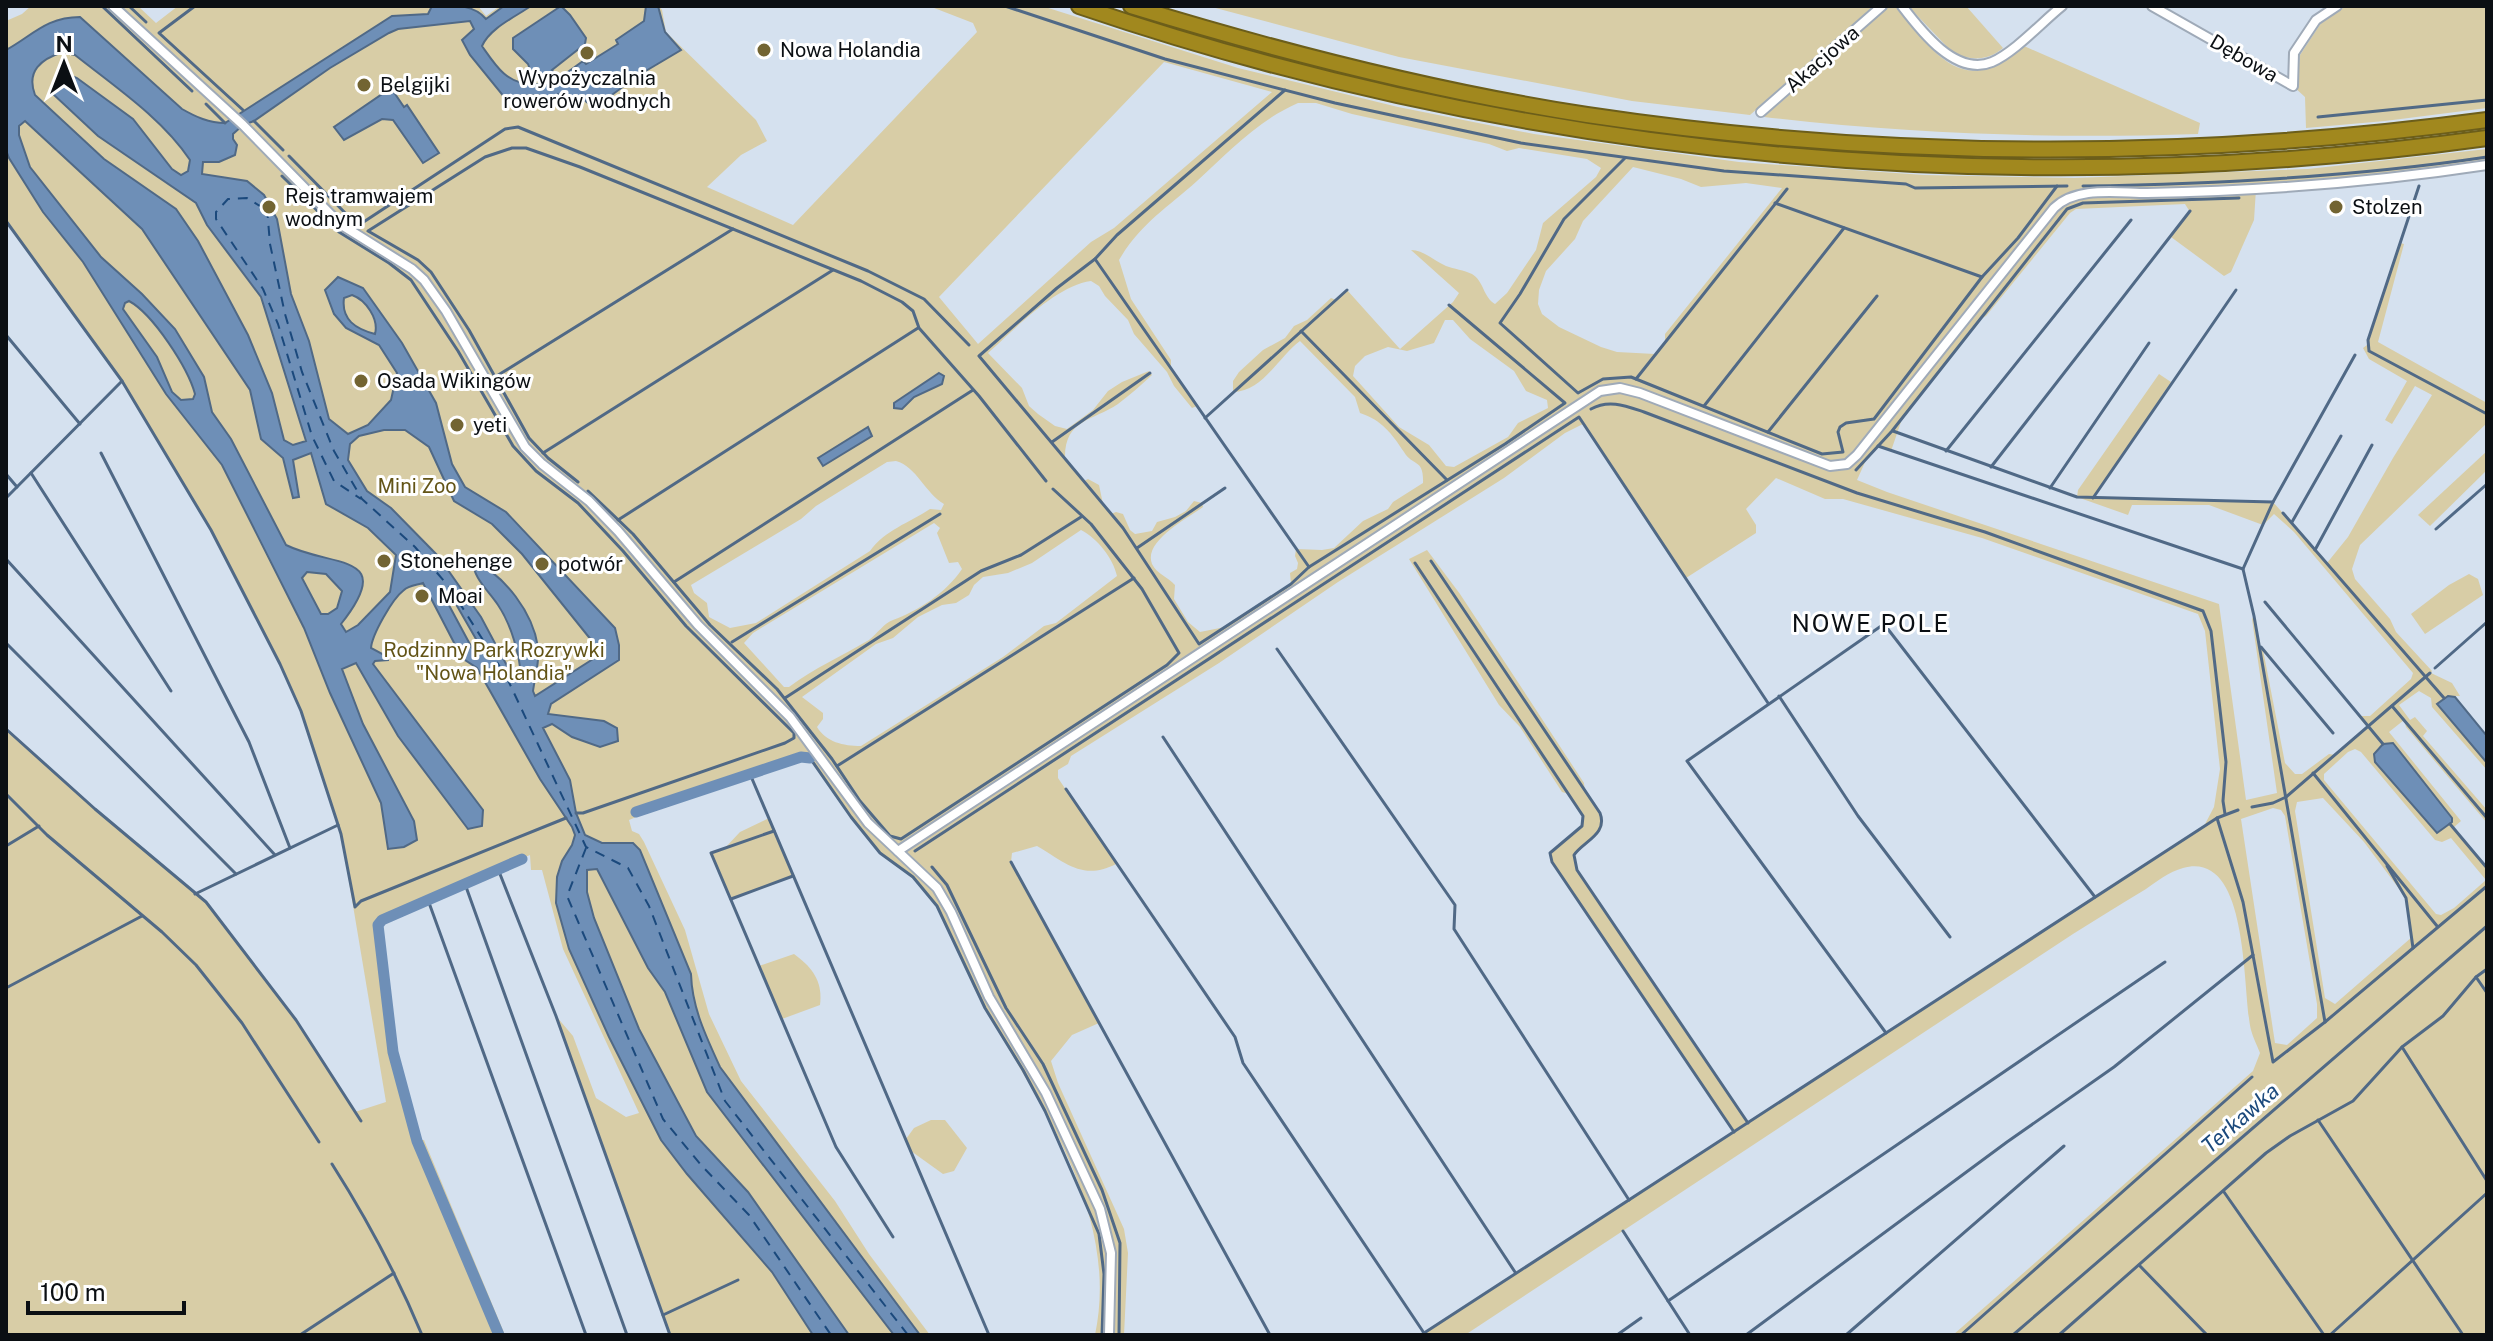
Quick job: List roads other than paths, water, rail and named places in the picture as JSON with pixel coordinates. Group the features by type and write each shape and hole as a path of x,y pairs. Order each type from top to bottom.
{"highway":[{"path":"1079,6 1248,58 1448,106 1656,142 1797,157 1957,166 2158,166 2369,152 2487,138"},
{"path":"1131,6 1248,41 1454,90 1586,115 1800,140 1958,149 2158,149 2339,137 2487,120"}],"street":[{"path":"113,6 235,117 340,224 412,269 424,280 446,311 525,447 589,501 698,625 775,699 868,823 933,883 945,901 989,997 1046,1093 1095,1199 1111,1253 1109,1335"},
{"name":"Akacjowa","path":"1761,112 1882,6"},
{"path":"1902,6 1946,54 1965,63 1977,64 1990,63 2003,55 2062,6"},
{"name":"Dębowa","path":"2152,6 2293,86 2294,53 2316,20 2337,6"},
{"path":"898,851 1600,391 1620,388 1640,393 1830,466 1842,466 1857,455 2054,208 2066,198 2093,194 2255,189 2487,165"}],"water":[{"path":"432,6 461,6 475,10 486,19 504,6 531,6 497,28 482,46 502,72 522,83 544,84 556,80 550,72 539,75 531,72 528,64 513,49 513,38 561,6 586,38 585,44 552,70 558,79 583,61 586,64 618,44 616,40 644,21 646,6 658,6 665,32 681,50 639,75 594,108 583,99 577,107 558,94 545,103 539,101 539,95 521,95 509,103 470,55 462,40 474,29 470,21 398,29 330,68 254,121 243,125 233,134 237,145 235,155 219,162 203,162 202,174 247,181 264,195 277,219 291,294 309,341 329,419 348,434 368,425 391,400 397,373 379,345 346,328 334,314 325,290 338,277 363,288 402,343 436,403 452,464 465,487 506,512 615,628 619,660 551,704 548,714 604,721 617,728 618,741 600,747 572,737 552,724 543,728 570,780 576,813 585,835 602,843 633,843 640,850 691,974 697,1010 720,1067 920,1335 894,1335 707,1092 665,992 648,968 597,869 587,870 587,892 594,918 639,1029 696,1136 748,1192 849,1335 813,1335 772,1272 661,1140 569,949 556,903 557,877 575,835 572,827 540,779 477,668 462,658 423,583 406,589 389,609 371,648 388,657 388,660 373,664 483,810 482,826 468,829 398,736 356,663 342,669 363,724 414,821 417,840 404,847 388,849 381,803 304,628 222,465 166,394 83,262 43,212 6,150 6,50 58,20 80,17 182,109 203,119 225,123 392,16 428,14","holes":["63,52 75,55 152,116 190,160 188,171 181,175 172,169 133,119 77,78 70,75 59,78 53,94 98,136 196,203 207,225 261,297 306,441 293,445 284,440 272,393 248,335 198,241 176,209 104,159 35,95 34,73 42,62","25,121 142,229 250,390 261,439 283,458 293,498 299,497 293,460 311,453 326,504 368,528 396,555 390,592 358,625 346,632 341,624 357,601 363,585 361,573 339,561 286,545 231,439 212,412 204,377 175,329 101,257 30,167 19,126","352,295 362,301 373,316 375,334 351,322 344,298","129,301 159,329 185,370 195,394 193,399 181,400 172,392 157,357 123,309","384,430 405,430 429,447 454,501 492,524 522,554 592,641 593,659 535,696 538,647 530,621 516,596 485,567 473,561 478,578 498,605 511,630 521,678 512,675 481,617 438,556 391,508 367,491 348,460 350,444 359,436","307,572 326,574 342,591 337,608 328,614 321,614 302,578","446,592 449,592 480,646 478,649 472,648 444,596"]},
{"path":"391,88 404,107 407,105 439,153 423,163 393,120 382,119 344,140 334,127"},
{"path":"939,373 944,376 942,384 914,397 902,409 894,408 894,403"},
{"path":"868,427 872,436 823,466 818,458"},
{"path":"2448,696 2455,697 2487,736 2487,763 2437,704"},
{"path":"2393,743 2452,818 2452,822 2437,833 2375,762 2374,754 2383,744"}],"waterway":[{"path":"102,6 192,91"},
{"path":"129,6 146,22"},
{"path":"195,6 159,33 243,110"},
{"path":"1005,6 1165,59 1335,103 1521,143 1724,171 1906,184 1915,188 2067,186"},
{"path":"1285,90 1117,235 1095,259 979,356 1123,528 1199,644 1291,584 1309,567 1565,403 1449,305"},
{"path":"2318,117 2487,100"},
{"path":"206,104 225,123"},
{"path":"254,121 283,150"},
{"path":"289,156 356,224 505,129 518,127 868,271 924,299 969,345"},
{"path":"578,482 529,438 469,330 431,272 418,260 368,231 485,157 512,148 526,148 580,167 861,281 902,302 913,311 919,328 979,396 1046,481"},
{"path":"2083,186 2285,178 2386,170 2487,157"},
{"path":"1625,158 1564,219 1500,323 1578,393 1603,379 1631,377 1822,454 1843,452 1838,432 1840,427 1846,423 1874,419 1982,277 2018,238 2057,186"},
{"path":"282,176 339,232 411,280 458,351 513,446 536,471 578,503 686,626 794,733 794,738 785,743 576,813"},
{"path":"2419,186 2368,340 2369,351 2487,414"},
{"path":"1636,379 1787,189"},
{"path":"1856,470 1892,431 2067,209 2083,203 2239,198"},
{"path":"1775,203 1982,277"},
{"path":"1991,467 2190,211"},
{"path":"1946,451 2131,220"},
{"path":"6,221 122,381 211,530 280,664 301,711 341,834 355,907 361,901 566,818"},
{"path":"1704,406 1844,228"},
{"path":"495,377 733,229"},
{"path":"1095,259 1309,567"},
{"path":"543,453 833,270"},
{"path":"1205,418 1347,290"},
{"path":"2093,498 2236,290"},
{"path":"1768,432 1877,296"},
{"path":"618,520 918,328"},
{"path":"1301,331 1447,480"},
{"path":"6,335 80,424"},
{"path":"2050,488 2149,343"},
{"path":"1878,446 2243,569 2273,502 2355,355"},
{"path":"1052,442 1150,373"},
{"path":"6,498 122,381"},
{"path":"674,582 973,390"},
{"path":"1591,409 1611,404 1637,410 1857,493 1985,532 2203,611 2211,631 2226,762 2225,814"},
{"path":"915,851 1579,417 1768,703"},
{"path":"1893,431 2077,497 2273,502"},
{"path":"2292,522 2341,436"},
{"path":"2315,550 2372,445"},
{"path":"101,453 249,742 290,848"},
{"path":"31,473 171,691"},
{"path":"6,474 17,487"},
{"path":"2436,529 2487,484"},
{"path":"1137,548 1225,488"},
{"path":"588,491 633,534 710,625 777,689 832,759 860,801 890,836 901,839 1167,665 1179,653 1142,589 1091,524 1053,489"},
{"path":"2283,513 2444,698"},
{"path":"732,642 940,514"},
{"path":"785,698 981,571 1021,555 1081,517"},
{"path":"6,559 275,855"},
{"path":"1431,561 1600,813 1602,820 1598,832 1574,855 1577,870 1748,1123"},
{"path":"1415,563 1583,816 1582,826 1550,853 1552,862 1734,1132"},
{"path":"2243,569 2254,616 2325,1022"},
{"path":"837,766 1134,578"},
{"path":"2265,602 2383,744"},
{"path":"2435,668 2487,622"},
{"path":"1886,1033 1687,761 1884,624 2095,897"},
{"path":"6,643 236,874"},
{"path":"2261,647 2333,733"},
{"path":"1277,649 1455,905 1454,929 1629,1200"},
{"path":"2252,807 2286,797 2430,673"},
{"path":"1779,696 1858,816 1950,937"},
{"path":"2392,706 2487,818"},
{"path":"6,729 206,902 296,1020 361,1121"},
{"path":"1163,737 1515,1272"},
{"path":"636,812 801,757 810,758"},
{"path":"810,758 880,853 913,877 937,906 985,1008 1045,1111 1099,1234 1104,1274 1102,1335"},
{"path":"2313,773 2437,926"},
{"path":"750,774 989,1335"},
{"path":"1066,789 1235,1037 1243,1063 1424,1333"},
{"path":"6,794 47,835 162,932 196,965 242,1023 319,1142"},
{"path":"1421,1335 2217,818 2238,810"},
{"path":"2217,818 2243,902 2273,1062 2487,886"},
{"path":"2450,824 2487,868"},
{"path":"195,894 338,825"},
{"path":"6,846 39,826"},
{"path":"774,831 711,853 836,1147 893,1237"},
{"path":"499,1335 417,1141 393,1052 378,925 382,920 522,859"},
{"path":"1011,862 1270,1335"},
{"path":"2387,866 2406,898 2413,948"},
{"path":"932,867 947,885 1006,1008 1043,1064 1102,1190 1120,1243 1119,1335"},
{"path":"498,869 556,1016 670,1335"},
{"path":"731,899 793,876"},
{"path":"465,884 627,1335"},
{"path":"428,900 586,1335"},
{"path":"6,988 142,916"},
{"name":"Terkawka","path":"2013,1335 2487,926"},
{"path":"1746,1335 2114,1067 2253,955"},
{"path":"1668,1301 2165,962"},
{"path":"2059,1335 2266,1153 2353,1101 2402,1047 2443,1016 2476,977 2487,969"},
{"path":"2476,977 2487,993"},
{"path":"2402,1047 2487,1181"},
{"path":"1961,1335 2252,1077"},
{"path":"2318,1120 2463,1335"},
{"path":"1846,1335 2064,1146"},
{"path":"332,1164 381,1248 422,1335"},
{"path":"2224,1192 2324,1335"},
{"path":"2330,1335 2487,1193"},
{"path":"1623,1231 1690,1335"},
{"path":"2139,1265 2207,1335"},
{"path":"300,1335 394,1273"},
{"path":"663,1315 738,1280"},
{"path":"1617,1335 1641,1318"}],"place":[{"name":"Nowa Holandia","path":"764,50"},
{"name":"Wypożyczalnia rowerów wodnych","path":"587,53"},
{"name":"Belgijki","path":"364,85"},
{"name":"Rejs tramwajem wodnym","path":"269,207"},
{"name":"Stolzen","path":"2336,207"},
{"name":"Osada Wikingów","path":"361,381"},
{"name":"yeti","path":"457,425"},
{"name":"Stonehenge","path":"384,561"},
{"name":"potwór","path":"542,564"},
{"name":"Moai","path":"422,596"}],"district":[{"name":"NOWE POLE","path":"1871,624"}],"park label":[{"name":"Mini Zoo","path":"417,486"},
{"name":"Rodzinny Park Rozrywki \"Nowa Holandia\"","path":"494,662"}]}
